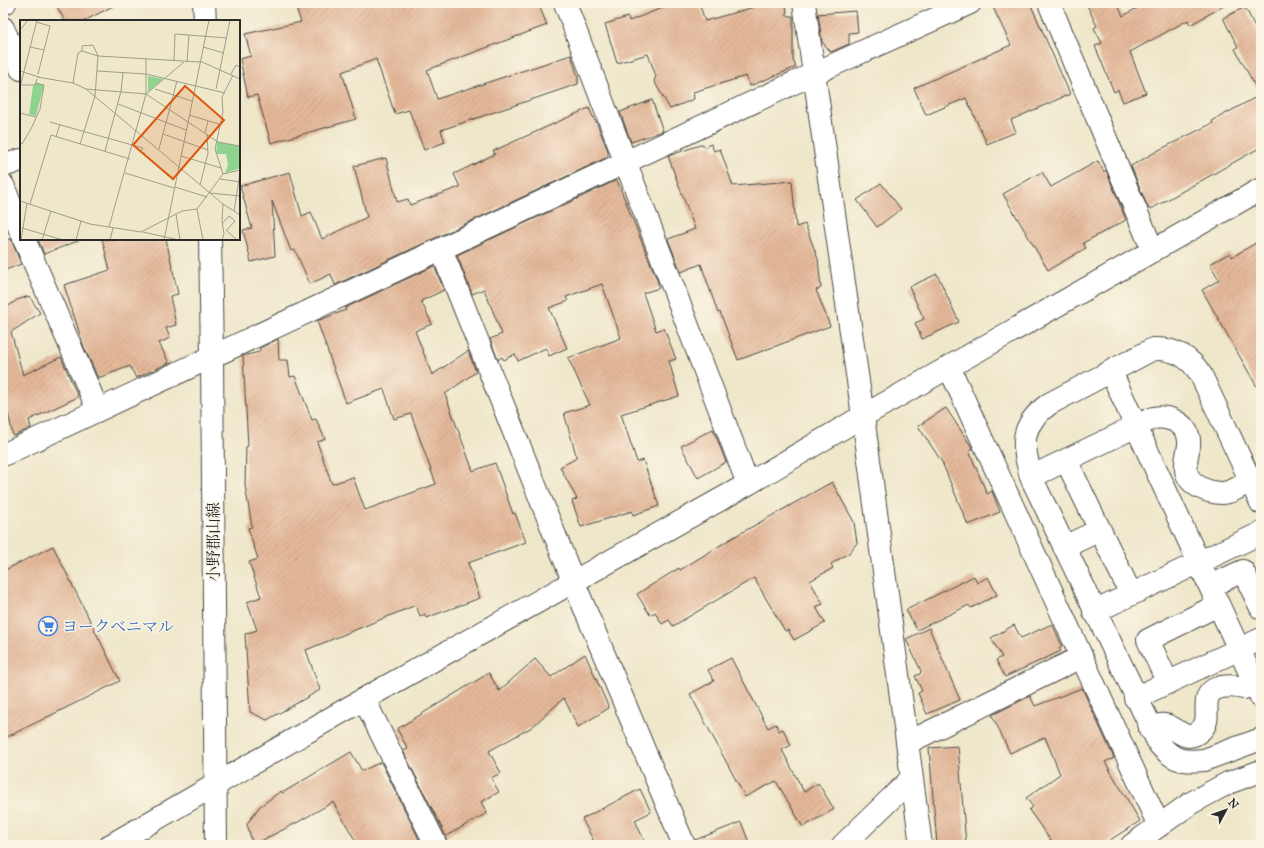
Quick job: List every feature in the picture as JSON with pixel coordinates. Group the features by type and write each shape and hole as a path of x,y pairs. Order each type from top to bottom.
{"street":[{"path":"204,3 205,20"},
{"path":"565,3 748,484"},
{"path":"804,3 863,416 921,845"},
{"path":"3,455 813,74 970,3"},
{"path":"1049,3 1153,251"},
{"path":"3,28 20,67"},
{"path":"3,166 20,160"},
{"path":"3,185 20,228"},
{"path":"110,845 364,699 574,583 748,484 863,416 1261,189"},
{"path":"25,240 98,410"},
{"name":"小野郡山線","path":"210,240 216,845"},
{"path":"441,249 574,583 684,845"},
{"path":"1261,503 1201,375 1188,359 1172,350 1153,349 1050,404 1035,415 1025,430 1028,464 1031,477 1158,744 1167,754 1175,759 1204,760 1261,739"},
{"path":"949,367 1159,826"},
{"path":"1111,372 1258,690"},
{"path":"1031,477 1157,417 1168,417 1176,421 1186,430 1189,437 1186,462 1188,476 1200,488 1223,493 1251,482"},
{"path":"1066,460 1131,594"},
{"path":"1064,547 1100,530"},
{"path":"1094,612 1261,533"},
{"path":"1168,683 1148,640 1214,595 1243,571 1261,608"},
{"path":"1135,698 1261,639"},
{"path":"907,742 1081,656"},
{"path":"1150,729 1157,725 1165,725 1180,734 1188,736 1193,735 1205,724 1207,700 1210,693 1226,686 1234,685 1258,690"},
{"path":"364,699 436,845"},
{"path":"1132,845 1191,803 1228,783 1261,771"},
{"path":"843,845 912,778"}],"building":[{"path":"55,3 119,3 86,20 64,20"},
{"path":"294,3 538,3 547,25 427,70 437,99 571,55 578,77 578,84 441,130 445,142 424,150 409,110 395,114 376,59 342,72 356,119 271,143 257,95 248,97 240,59 251,56 245,34 301,22"},
{"path":"675,3 699,3 705,21 758,6 757,3 786,3 787,16 793,16 793,60 796,67 750,86 746,76 693,92 694,99 670,109 654,81 656,76 648,54 617,63 605,24 628,17 629,21"},
{"path":"991,3 1030,3 1070,94 1011,120 1016,132 987,144 966,98 926,115 914,88 1011,45"},
{"path":"1086,3 1117,3 1123,16 1146,3 1229,3 1190,25 1188,20 1130,52 1146,93 1123,102 1118,90 1114,92 1095,46 1102,43 1094,28 1097,26"},
{"path":"1245,7 1261,39 1261,147 1151,209 1148,208 1131,166 1213,123 1212,121 1260,95 1235,49 1238,47 1223,18"},
{"path":"856,11 858,32 849,33 849,44 831,52 822,42 818,14"},
{"path":"652,100 663,131 631,142 620,112"},
{"path":"589,108 608,151 608,157 335,285 331,274 310,284 295,250 291,251 272,201 275,256 251,262 243,230 252,228 240,186 290,172 302,216 311,212 322,239 367,217 354,166 386,158 397,202 408,199 410,205 460,187 454,174 495,154 493,151"},
{"path":"703,144 704,147 711,144 714,151 720,149 733,186 792,181 796,227 805,224 818,259 821,288 816,290 830,326 738,360 720,312 718,313 701,264 681,272 668,239 695,229 668,156"},
{"path":"1098,161 1104,172 1106,170 1126,220 1083,243 1086,248 1048,270 1003,194 1042,172 1051,187"},
{"path":"617,180 657,280 659,288 643,293 656,331 664,328 676,359 669,361 679,396 621,414 637,462 643,460 659,506 633,515 632,511 581,527 572,501 577,499 560,467 577,458 564,413 590,405 568,358 621,338 602,284 566,297 568,301 549,308 567,348 549,356 546,348 518,361 515,354 504,360 502,357 498,360 490,339 502,334 484,289 472,294 457,255"},
{"path":"881,183 901,209 877,227 857,200"},
{"path":"3,239 11,239 21,264 3,271"},
{"path":"38,240 80,240 44,254"},
{"path":"102,240 166,240 178,294 170,296 176,325 166,328 170,338 159,343 169,363 136,378 130,366 98,378 84,347 64,285 110,270"},
{"path":"1261,240 1261,394 1202,290 1219,280 1210,264 1230,253 1232,257"},
{"path":"434,266 444,290 421,301 432,324 415,331 432,375 468,351 476,372 445,394 473,471 495,463 513,514 515,513 526,542 468,563 480,598 426,618 425,614 420,616 416,605 306,650 320,690 267,720 250,712 245,634 257,630 247,602 261,597 249,562 258,559 248,528 252,527 245,485 246,447 248,446 243,356 259,352 260,348 278,339 279,360 288,360 290,377 295,376 312,420 316,419 325,439 317,442 332,484 353,477 365,510 436,484 411,414 394,419 384,389 346,403 317,321 346,310 345,308"},
{"path":"937,274 959,322 922,339 915,323 924,319 909,287"},
{"path":"29,296 40,313 11,332 23,375 61,357 78,397 29,420 31,428 13,436 3,388 3,326 6,326 3,321 3,310 17,300"},
{"path":"946,408 973,449 969,451 987,494 992,491 1000,512 968,525 942,462 918,426"},
{"path":"713,429 726,462 698,478 681,446"},
{"path":"832,482 854,522 857,543 849,553 831,564 833,568 810,581 823,604 816,607 825,623 794,640 788,630 785,631 754,578 673,626 669,620 662,624 655,612 650,615 637,594 679,568 680,570 732,538"},
{"name":"ヨークベニマル","path":"53,546 120,681 3,739 3,571"},
{"path":"974,576 977,583 988,577 997,595 971,608 969,605 917,630 906,610"},
{"path":"1052,624 1062,646 1059,648 1061,651 1005,677 996,660 1002,657 991,638 1014,625 1021,638"},
{"path":"929,628 960,700 927,714 918,693 922,691 915,676 920,674 921,671 906,639"},
{"path":"585,654 609,708 578,727 564,698 532,727 489,751 501,773 491,778 499,792 481,802 487,813 446,836 403,751 408,749 397,729 489,673 499,691 535,659 551,677"},
{"path":"731,658 768,728 776,724 779,731 783,729 791,745 782,750 804,792 818,783 834,809 803,827 776,781 745,797 690,694 714,681 708,670"},
{"path":"1082,688 1114,758 1105,762 1140,821 1102,845 1054,845 1029,810 1033,807 1026,798 1060,774 1045,737 1010,753 992,715 1030,696 1035,706"},
{"path":"958,746 966,845 937,845 929,748"},
{"path":"351,752 362,771 381,762 422,845 358,845 333,802 253,845 247,824 259,807 281,791 282,793"},
{"path":"640,789 651,812 635,820 646,845 596,845 582,819"},
{"path":"741,822 750,845 696,845 695,840"}],"place":[{"name":"ヨークベニマル","path":"48,626"}]}
